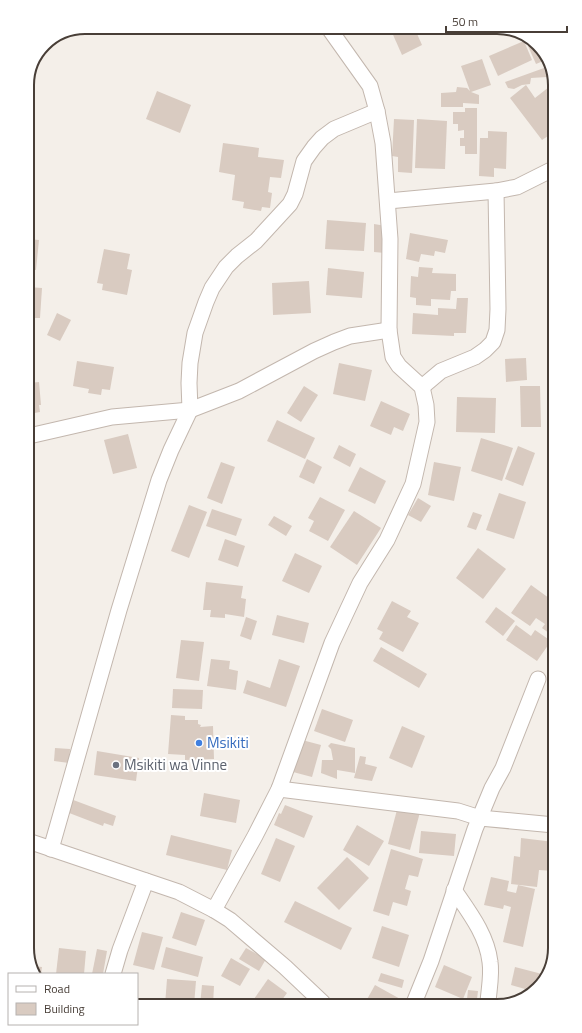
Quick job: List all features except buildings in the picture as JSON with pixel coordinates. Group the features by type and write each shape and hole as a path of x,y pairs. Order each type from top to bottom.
{"street":[{"path":"214,910 279,789 332,643 360,583 387,540 413,484 427,422 426,405 422,387 399,366 393,357 389,330 390,246 388,202 383,143 378,111 370,86 333,34"},
{"path":"51,849 119,610 157,487 171,450 190,410 190,363 195,333 206,302 220,274 275,221 290,204 295,194 304,161 322,138 334,129 378,111"},
{"path":"388,202 496,192 517,187 548,172"},
{"path":"422,387 441,371 475,357 493,342 497,330 498,309 496,192"},
{"path":"34,435 112,417 190,410 239,391 334,342 350,336 389,330"},
{"path":"415,999 431,962 475,829 492,788 503,768 538,680"},
{"path":"279,789 458,811 480,818 548,824"},
{"path":"34,843 179,892 214,910 230,920 285,967 319,999"},
{"path":"113,973 120,950 146,880"},
{"path":"454,890 475,920 485,942 490,961 488,999"}],"place":[{"name":"Msikiti","path":"199,743"},
{"name":"Msikiti wa Vinne","path":"116,765"}]}
